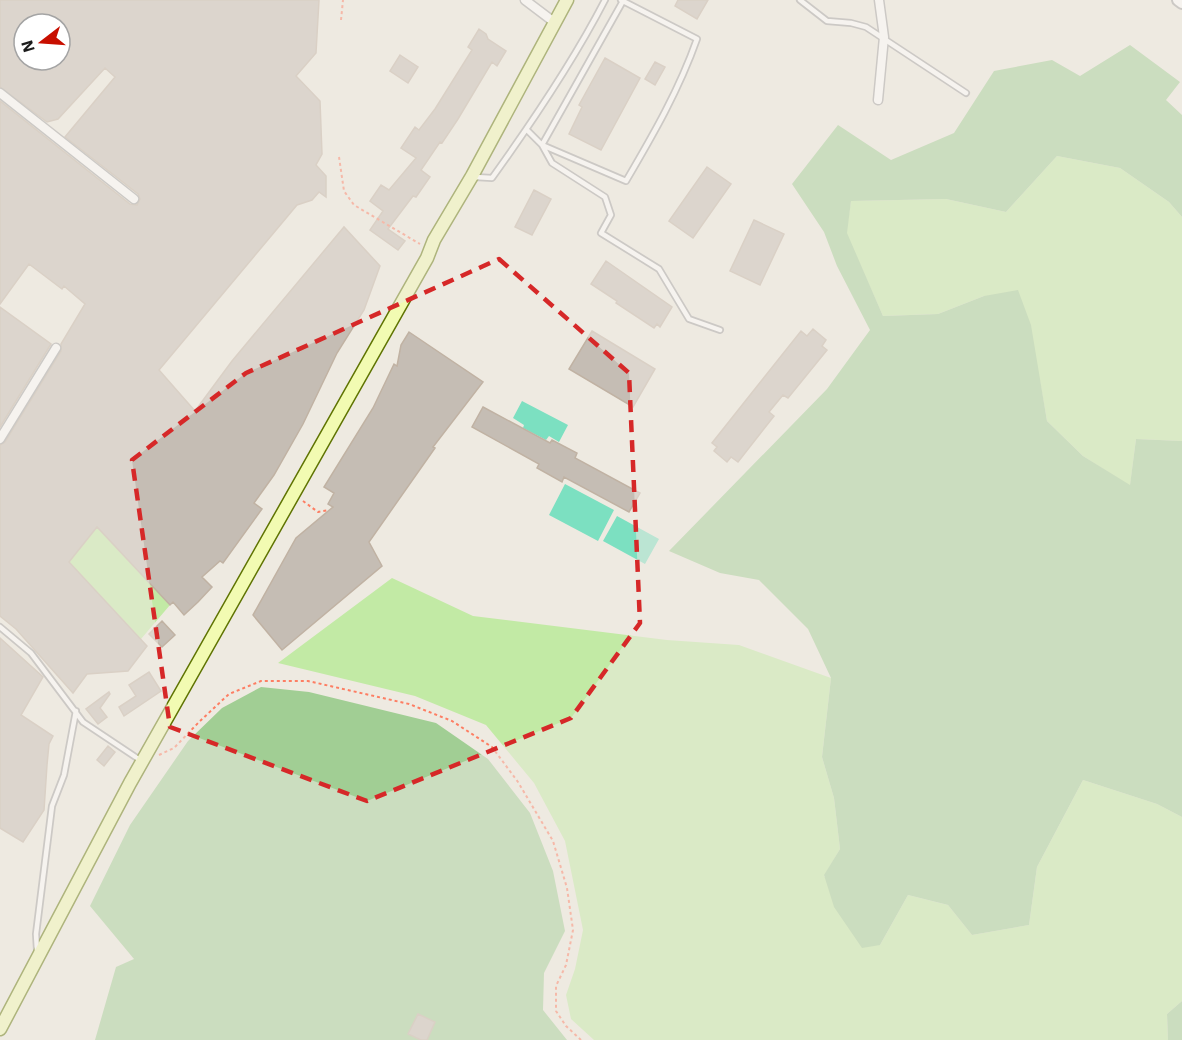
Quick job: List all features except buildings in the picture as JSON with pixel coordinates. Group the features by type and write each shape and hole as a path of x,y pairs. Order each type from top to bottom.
{"main road":[{"path":"0,1029 143,762 472,176 567,0"}],"street":[{"path":"525,0 554,22"},
{"path":"878,100 884,38 879,0"},
{"path":"1178,0 1182,3"},
{"path":"0,93 134,199"},
{"path":"0,439 56,348"}],"lane":[{"path":"472,176 492,178 527,130 591,27 605,0"},
{"path":"622,0 697,39 664,116 626,181 542,146 622,0"},
{"path":"800,0 827,21 866,27 966,93"},
{"path":"527,130 542,146 552,163 605,197 611,215 601,233 659,269 689,319 720,330"},
{"path":"0,627 31,654 83,722 143,762"},
{"path":"38,957 36,934 52,806 64,775 76,711"}],"path":[{"path":"341,20 343,0"},
{"path":"339,157 344,191 354,206 431,249"},
{"path":"294,494 318,512 329,510"},
{"path":"143,762 174,748 229,694 261,681 308,681 409,704 453,721 492,747 518,782 553,841 567,888 573,930 566,965 556,986 556,1011 566,1026 581,1040"}],"highlighted area":[{"path":"499,259 629,373 640,623 571,718 367,801 170,727 132,460 246,373"}],"green space":[{"path":"1130,45 1180,82 1166,100 1182,115 1182,217 1169,202 1120,168 1057,156 1006,212 946,199 851,201 847,233 883,316 938,314 984,296 1018,290 1031,325 1047,421 1083,456 1130,485 1136,439 1182,441 1182,817 1157,804 1083,780 1037,867 1029,925 972,935 948,905 908,895 880,945 862,948 834,907 824,875 840,849 834,798 822,757 831,678 808,629 759,580 720,573 669,551 827,389 870,330 837,266 824,232 792,184 838,125 891,160 954,133 994,71 1052,60 1080,76"},
{"path":"1057,156 1120,168 1169,202 1182,217 1182,441 1136,439 1130,486 1083,456 1047,421 1040,381 984,296 938,314 883,316 846,233 851,201 946,199 1006,212"},
{"path":"522,401 568,425 559,442 549,436 546,440 523,428 524,425 513,418"},
{"path":"565,484 614,510 598,541 549,515"},
{"path":"617,516 659,539 645,564 603,541"},
{"path":"97,527 170,605 141,639 69,562"},
{"path":"392,578 473,616 667,640 739,645 831,678 822,757 834,798 840,849 824,876 880,945 908,895 948,905 972,935 1029,925 1037,867 1083,780 1157,804 1182,817 1182,1001 1167,1014 1168,1040 594,1040 571,1019 566,995 575,969 583,930 565,841 534,783 486,725 415,696 278,663"},
{"path":"261,687 309,692 436,723 488,759 530,813 553,871 565,931 544,973 543,1010 567,1040 95,1040 116,967 134,959 90,906 130,825 188,741 222,708"},
{"path":"1182,1001 1182,1040 1168,1040 1167,1014"}]}
